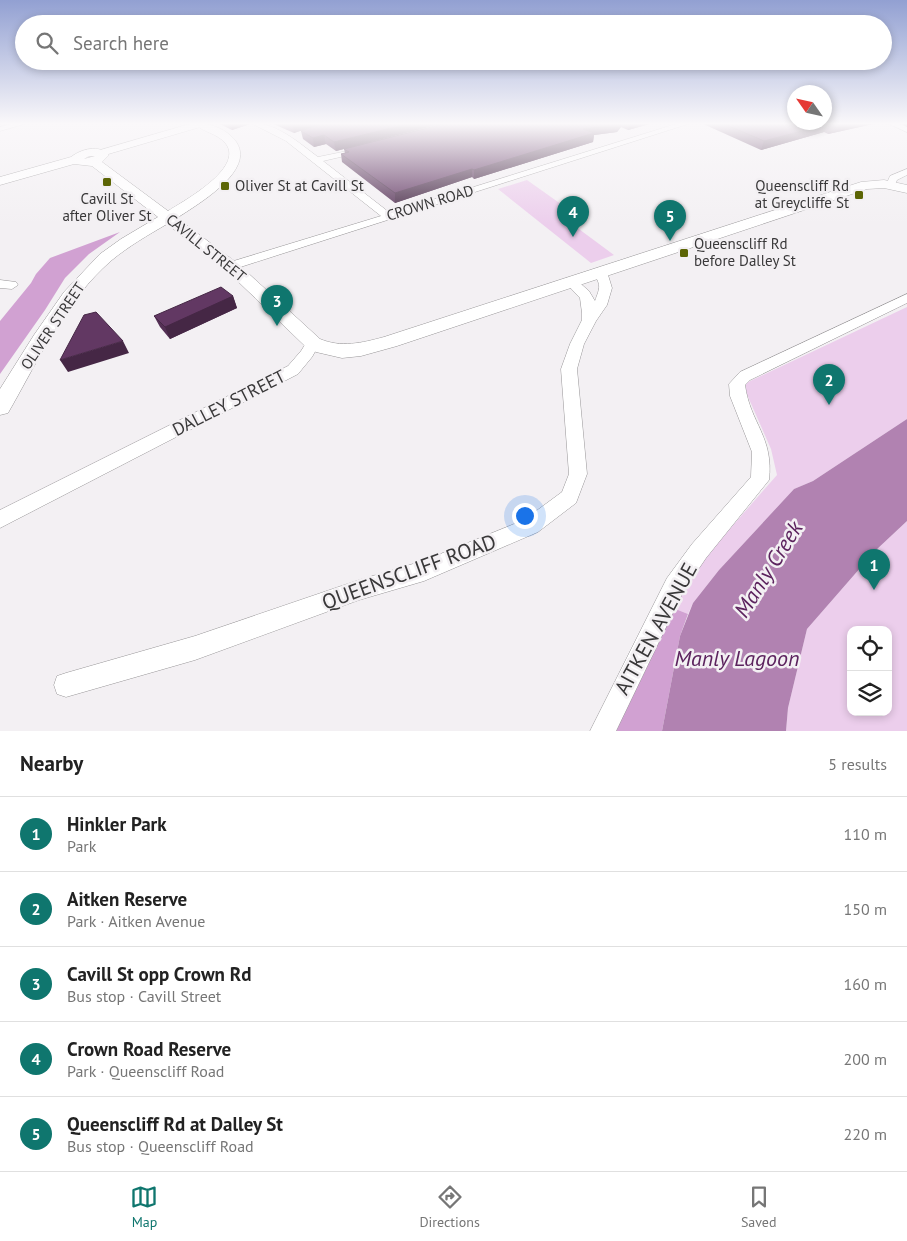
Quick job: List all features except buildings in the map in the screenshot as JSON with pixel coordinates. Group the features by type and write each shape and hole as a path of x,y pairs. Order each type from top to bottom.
{"main road":[{"path":"0,181 75,160 80,162 97,157"},
{"name":"CAVILL STREET","path":"97,157 166,216 231,266 313,343"},
{"name":"OLIVER STREET","path":"0,407 77,287 112,252 216,185 232,165 235,157"},
{"path":"313,343 326,350 338,352 368,348 866,185 878,183 907,189"}],"street":[{"path":"314,157 388,216"},
{"path":"317,160 328,157"},
{"name":"CROWN ROAD","path":"231,266 577,157"},
{"path":"891,185 893,178 907,172"},
{"name":"QUEENSCLIFF ROAD","path":"66,685 195,648 358,590 424,570 531,526 569,497 578,474 569,369 572,355 600,304 606,288 604,278 598,272"},
{"path":"570,281 587,296 590,303 590,320"},
{"name":"AITKEN AVENUE","path":"603,731 676,585 699,551 760,480 761,452 758,440 737,393 737,384 744,376 907,298"},
{"name":"DALLEY STREET","path":"0,519 293,370 307,354 313,343"}],"shaded area":[{"path":"527,180 575,214 564,218 614,255 591,263 498,189"},
{"path":"120,232 89,254 65,278 0,374 0,321 31,283 36,274 50,258"},
{"path":"907,307 907,419 813,481 794,489 719,570 693,603 688,614 673,608 691,573 777,475 771,449 745,390 746,383"},
{"path":"907,521 907,731 786,731 788,708 807,629 875,551"},
{"path":"673,608 688,614 680,636 662,731 616,731"}],"water":[{"name":"Manly Lagoon","path":"907,419 907,521 875,551 807,629 788,708 786,731 662,731 680,636 693,603 719,570 794,489 813,481"}],"place":[{"name":"Cavill St after Oliver St","path":"107,182"},
{"name":"Oliver St at Cavill St","path":"225,186"},
{"name":"Queenscliff Rd at Greycliffe St","path":"859,195"},
{"name":"Crown Road Reserve","path":"573,237"},
{"name":"Queenscliff Rd at Dalley St","path":"670,241"},
{"name":"Queenscliff Rd before Dalley St","path":"684,253"},
{"name":"Cavill St opp Crown Rd","path":"277,326"},
{"name":"Aitken Reserve","path":"829,405"},
{"name":"Hinkler Park","path":"874,590"}],"water label":[{"name":"Manly Creek","path":"768,569"}]}
